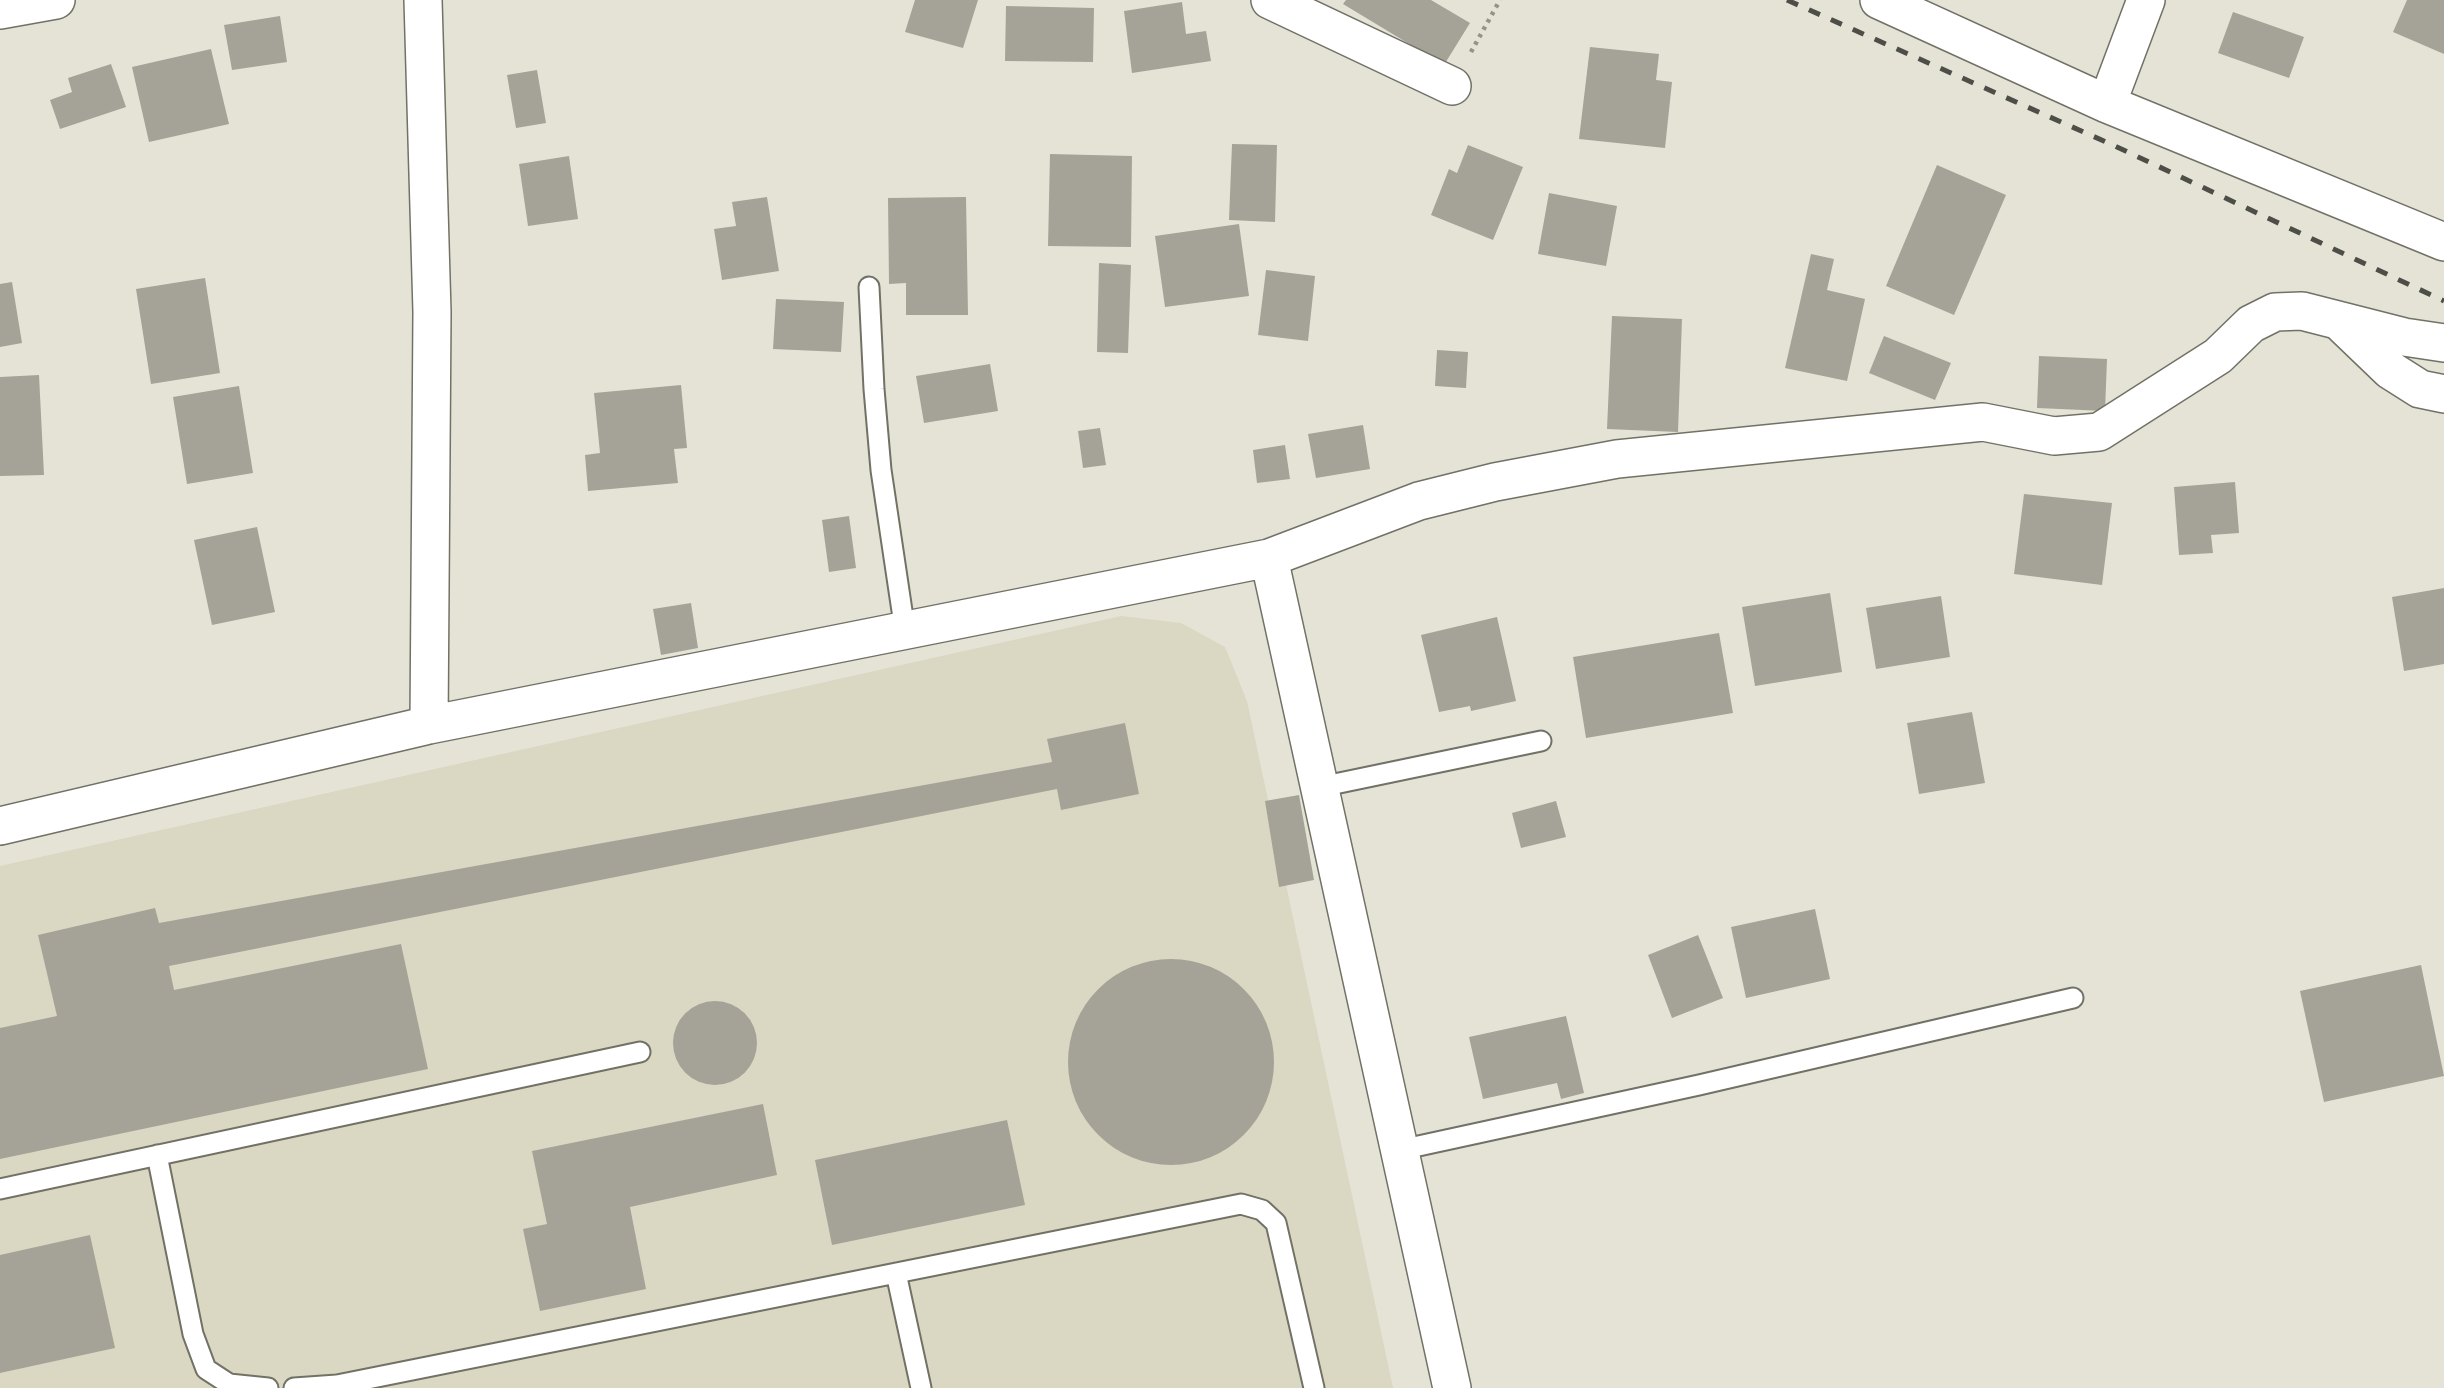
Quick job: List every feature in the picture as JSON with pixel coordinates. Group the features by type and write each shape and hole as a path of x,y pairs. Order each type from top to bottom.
{"street":[{"path":"423,0 432,312 429,725"},
{"path":"1270,0 1452,86"},
{"path":"1879,0 2107,104 2444,242"},
{"path":"2107,104 2146,0"},
{"path":"0,10 50,1"},
{"path":"0,826 429,725 1269,558 1419,500 1495,482 1617,459 1983,422 2054,436 2099,432 2218,356 2251,324 2275,312 2302,311 2404,337 2444,343"},
{"path":"2336,319 2390,370 2420,388 2444,394"},
{"path":"1269,558 1452,1388"}],"lane":[{"path":"869,287 881,470 905,631"},
{"path":"1320,787 1541,741"},
{"path":"1400,1150 1699,1085 2073,998"},
{"path":"0,1189 640,1052"},
{"path":"157,1155 193,1334 206,1369 229,1384 268,1388"},
{"path":"294,1388 337,1385 1241,1204 1262,1210 1276,1223 1314,1388"},
{"path":"896,1273 921,1388"}],"path":[{"path":"1452,86 1500,0"}],"shaded area":[{"path":"1121,616 1181,623 1225,647 1247,701 1393,1388 0,1388 0,866"}],"building":[{"path":"915,0 978,0 963,48 905,32"},
{"path":"1346,0 1431,0 1470,23 1444,65 1343,4"},
{"path":"2407,0 2444,0 2444,54 2393,32"},
{"path":"1182,2 1186,34 1206,31 1211,61 1132,73 1124,11"},
{"path":"1006,6 1094,8 1093,62 1005,61"},
{"path":"2233,12 2304,37 2289,78 2218,53"},
{"path":"280,16 287,62 232,70 224,25"},
{"path":"1590,47 1659,54 1656,80 1672,82 1665,148 1579,139"},
{"path":"211,49 229,124 149,142 132,67"},
{"path":"111,64 126,107 60,129 50,100 72,92 68,78"},
{"path":"537,70 546,123 516,128 507,75"},
{"path":"1232,144 1277,145 1275,222 1229,220"},
{"path":"1468,145 1523,167 1493,240 1431,215 1449,169 1457,173"},
{"path":"1050,154 1132,156 1131,247 1048,246"},
{"path":"569,156 578,219 528,226 519,164"},
{"path":"1937,165 2006,195 1954,315 1886,286"},
{"path":"1549,193 1617,206 1606,266 1538,254"},
{"path":"767,197 779,271 722,280 714,229 736,226 732,202"},
{"path":"966,197 968,315 906,315 906,283 889,284 888,198"},
{"path":"1239,224 1249,296 1165,307 1155,236"},
{"path":"1811,254 1834,259 1827,290 1865,299 1847,381 1785,368"},
{"path":"1099,263 1131,265 1128,353 1097,352"},
{"path":"1266,270 1315,276 1308,341 1258,335"},
{"path":"205,278 220,373 151,384 136,289"},
{"path":"12,282 22,343 0,347 0,284"},
{"path":"776,299 844,302 841,352 773,349"},
{"path":"1612,316 1682,319 1678,432 1607,429"},
{"path":"1884,336 1951,363 1935,400 1869,373"},
{"path":"1437,350 1468,352 1466,388 1435,386"},
{"path":"2039,356 2107,359 2105,411 2037,408"},
{"path":"990,364 998,411 924,423 916,376"},
{"path":"39,375 44,475 0,476 0,377"},
{"path":"681,385 687,448 674,449 678,483 588,491 585,455 600,453 594,393"},
{"path":"239,386 253,473 187,484 173,397"},
{"path":"1363,425 1370,469 1316,478 1308,434"},
{"path":"1100,428 1106,465 1083,468 1078,431"},
{"path":"1285,445 1290,479 1257,483 1253,450"},
{"path":"2235,482 2239,533 2211,535 2213,553 2179,555 2174,487"},
{"path":"2024,494 2112,503 2102,585 2014,574"},
{"path":"849,516 856,568 829,572 822,520"},
{"path":"257,527 275,612 212,625 194,540"},
{"path":"2444,588 2444,664 2404,671 2392,597"},
{"path":"1830,593 1842,672 1755,686 1742,607"},
{"path":"1941,596 1950,657 1876,669 1866,608"},
{"path":"691,603 698,648 661,655 653,609"},
{"path":"1497,617 1516,701 1471,711 1470,706 1439,712 1421,635"},
{"path":"1719,633 1733,713 1586,738 1573,657"},
{"path":"1972,712 1985,783 1919,794 1907,723"},
{"path":"1125,723 1139,794 1061,810 1057,789 169,966 174,990 401,944 428,1069 0,1159 0,1028 57,1016 38,935 155,908 159,923 1052,762 1047,739"},
{"path":"1299,795 1314,880 1279,887 1265,801"},
{"path":"1556,801 1566,837 1521,848 1512,813"},
{"path":"1815,909 1830,979 1746,998 1731,927"},
{"path":"1698,935 1723,998 1672,1018 1648,955"},
{"path":"1171,959 1211,967 1244,989 1266,1022 1274,1062 1266,1102 1244,1135 1211,1157 1171,1165 1131,1157 1098,1135 1076,1102 1068,1062 1076,1022 1098,989 1131,967"},
{"path":"2421,965 2444,1076 2324,1102 2300,991"},
{"path":"715,1001 731,1004 745,1013 754,1027 757,1043 754,1059 745,1073 731,1082 715,1085 699,1082 685,1073 676,1059 673,1043 676,1027 685,1013 699,1004"},
{"path":"1566,1016 1584,1093 1561,1099 1557,1083 1483,1099 1469,1037"},
{"path":"763,1104 777,1175 630,1207 646,1289 540,1311 523,1229 547,1224 532,1151"},
{"path":"1007,1120 1025,1205 832,1245 815,1160"},
{"path":"90,1235 115,1348 0,1373 0,1255"}],"railway":[{"path":"1787,0 2115,146 2444,301"}]}
